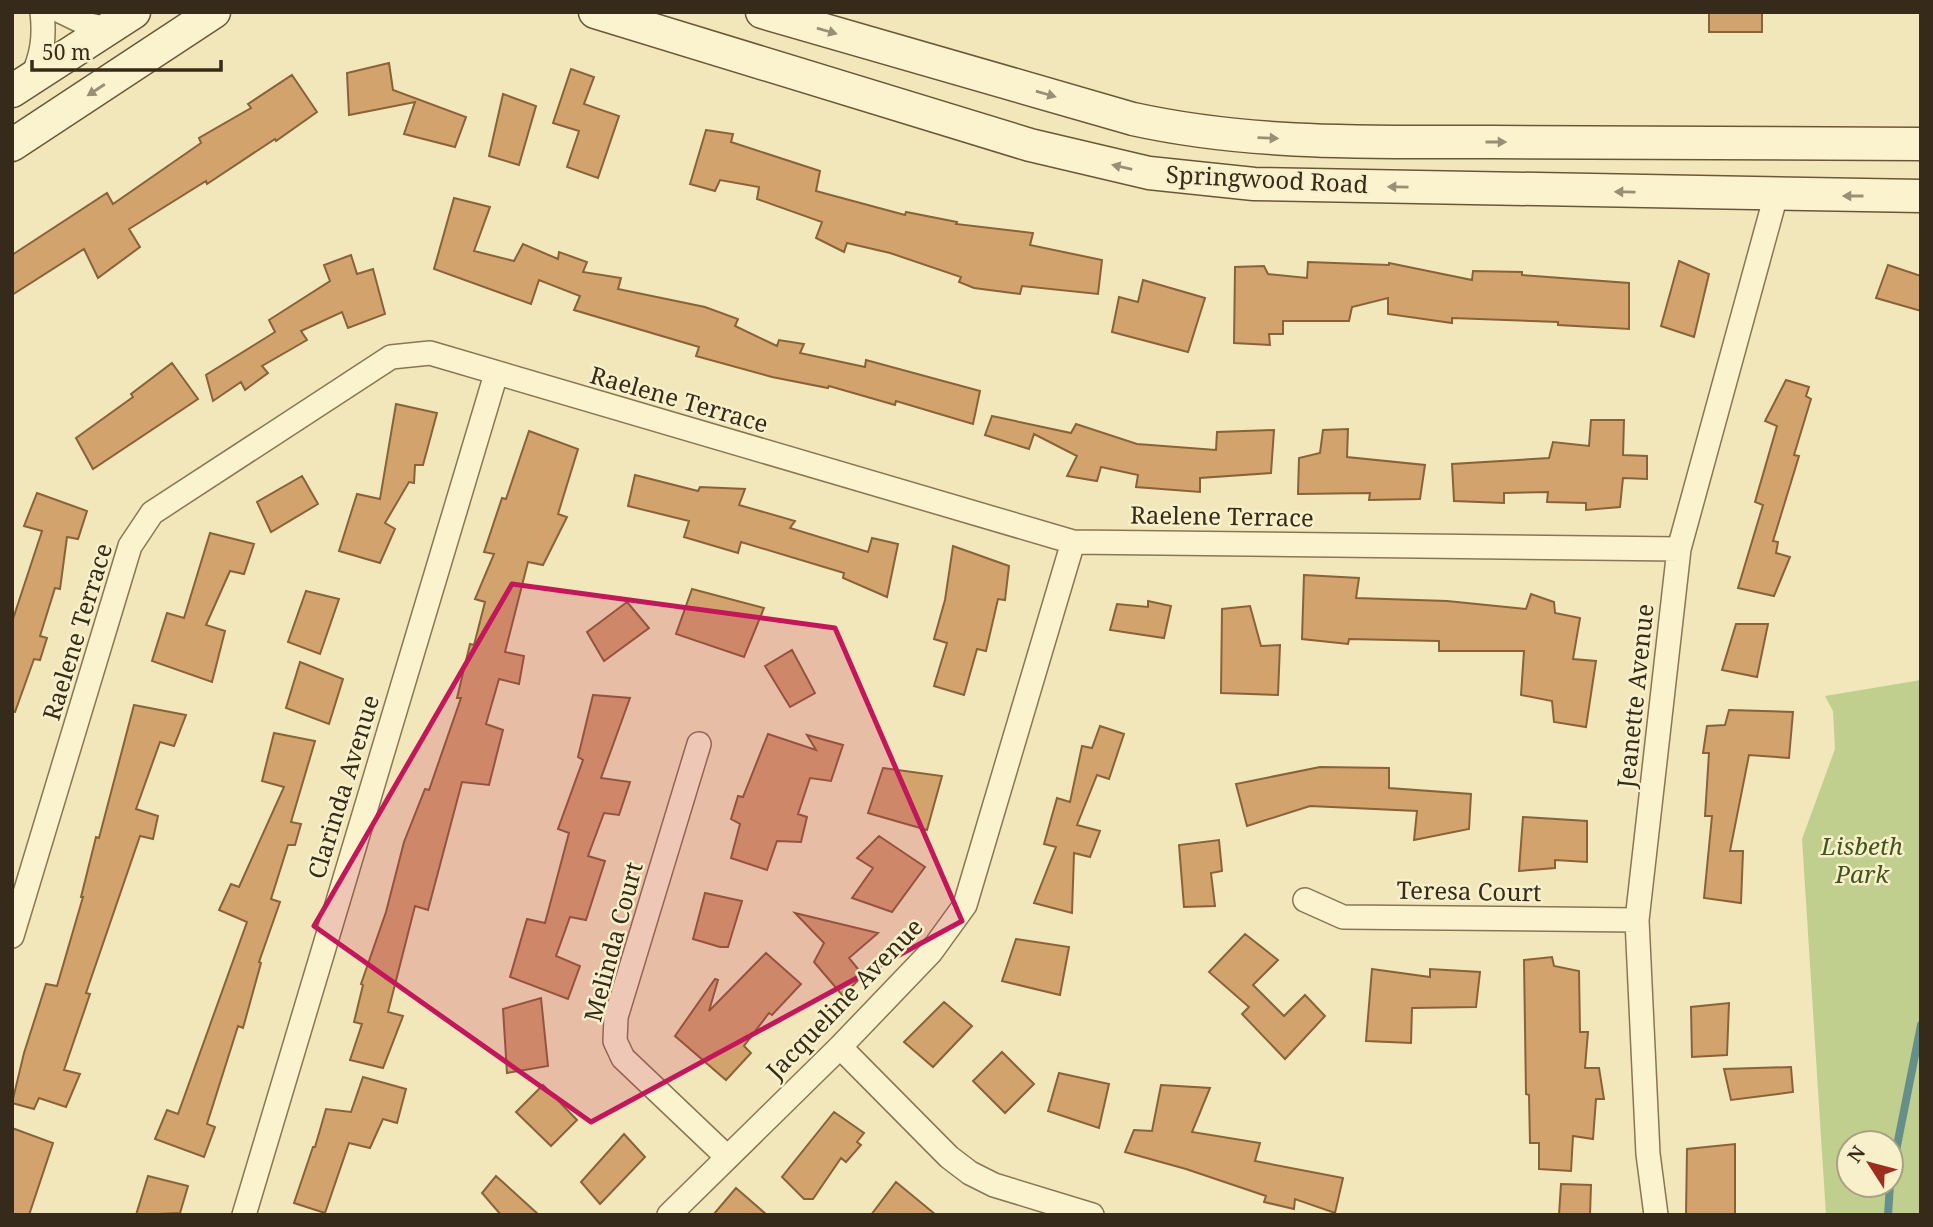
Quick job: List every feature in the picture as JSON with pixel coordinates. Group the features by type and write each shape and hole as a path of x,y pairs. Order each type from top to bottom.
{"main road":[{"path":"12,145 214,12"},
{"name":"Springwood Road","path":"762,12 1133,119 1224,135 1388,142 1921,144"},
{"name":"Springwood Road","path":"615,15 1030,145 1149,173 1254,184 1921,196"},
{"path":"22,85 122,21"}],"street":[{"path":"22,85 41,58 44,41 42,12"},
{"path":"62,12 89,25 122,21"},
{"name":"Jeanette Avenue","path":"1656,1215 1647,1141 1637,920 1679,549 1776,195"},
{"name":"Raelene Terrace","path":"12,936 130,546 152,513 391,357 430,353 1073,542 1679,549"},
{"name":"Clarinda Avenue","path":"244,1215 495,374"},
{"name":"Jacqueline Avenue","path":"668,1215 840,1048 931,952 965,905 1073,542"},
{"name":"Melinda Court","path":"699,744 616,1017 615,1041 623,1058 726,1156"},
{"name":"Teresa Court","path":"1304,900 1343,917 1637,920"},
{"path":"840,1048 948,1157 970,1173 994,1185 1092,1215"}],"highlighted area":[{"path":"512,584 835,628 962,921 591,1122 314,926"}],"green space":[{"name":"Lisbeth Park","path":"1921,680 1921,1215 1826,1215 1802,839 1835,749 1833,711 1825,696"}],"building":[{"path":"1709,12 1762,12 1762,32 1709,32"},
{"path":"389,63 393,90 466,117 455,147 404,134 415,102 349,115 347,73"},
{"path":"571,69 594,77 584,104 619,116 598,178 567,167 579,131 553,123"},
{"path":"292,75 317,112 207,184 206,181 129,229 140,247 98,278 84,249 12,295 12,255 107,193 113,204 201,143 199,138 251,108 248,104"},
{"path":"503,94 536,106 519,165 489,156"},
{"path":"706,130 733,134 731,142 820,171 816,191 905,215 906,212 957,222 956,224 1033,233 1030,245 1102,260 1098,294 1022,286 1020,294 974,288 959,282 961,277 890,253 847,243 844,252 816,238 822,222 757,199 759,187 720,180 715,191 690,184"},
{"path":"454,198 490,207 474,251 514,261 523,244 558,259 559,252 587,262 583,272 621,278 618,289 705,307 738,319 735,326 777,346 779,340 804,344 800,353 865,367 866,360 980,391 973,424 896,401 895,405 829,386 828,388 772,377 696,356 699,347 574,310 580,296 539,280 531,304 434,269"},
{"path":"351,255 357,274 373,269 385,314 348,328 342,312 301,331 307,340 262,366 268,373 245,390 241,382 213,401 206,375 275,332 269,320 330,281 324,265"},
{"path":"1679,261 1709,274 1694,337 1661,326"},
{"path":"1308,262 1389,263 1472,280 1473,271 1522,272 1522,275 1629,283 1629,329 1558,325 1558,322 1452,318 1452,323 1388,314 1388,298 1352,307 1349,321 1283,321 1283,334 1269,334 1270,345 1234,343 1235,267 1264,266 1268,274 1307,278"},
{"path":"1888,265 1921,276 1921,311 1876,298"},
{"path":"1143,280 1205,298 1188,352 1112,332 1119,297 1138,302"},
{"path":"172,363 198,399 93,469 76,438 133,397 131,394"},
{"path":"1786,380 1809,387 1806,396 1811,399 1794,455 1799,456 1773,541 1778,542 1776,553 1790,557 1774,596 1738,588 1763,505 1755,502 1777,426 1765,421"},
{"path":"396,404 437,413 423,465 415,465 414,483 409,482 385,523 395,529 380,563 339,551 357,494 380,499"},
{"path":"992,416 1071,433 1076,424 1137,444 1216,450 1217,432 1274,430 1271,473 1200,478 1200,492 1136,487 1138,475 1101,467 1097,481 1067,476 1077,456 1034,434 1029,449 985,435"},
{"path":"1591,420 1624,420 1623,455 1647,456 1647,479 1623,478 1620,507 1586,510 1586,503 1547,502 1548,492 1504,493 1504,503 1454,501 1452,464 1549,458 1553,442 1589,446"},
{"path":"1348,429 1347,457 1425,465 1420,499 1369,500 1370,493 1298,494 1299,458 1320,453 1323,430"},
{"path":"529,431 578,449 558,514 567,517 543,565 528,562 505,652 524,656 519,684 499,679 486,724 503,730 489,785 462,782 428,910 415,906 388,1012 403,1016 383,1068 350,1060 362,1024 354,1022 363,985 361,984 386,912 404,842 425,789 429,790 461,698 457,698 470,644 474,645 485,602 475,599 494,554 484,552 502,498 506,499"},
{"path":"635,475 698,491 700,487 745,489 739,505 795,521 790,528 868,552 872,538 898,544 887,597 843,578 844,573 741,542 738,553 684,537 689,521 628,506"},
{"path":"302,476 318,504 271,532 257,502"},
{"path":"37,493 87,511 78,539 67,537 60,589 55,588 40,636 47,638 40,660 34,659 15,712 12,711 12,622 42,531 24,526"},
{"path":"210,533 254,544 244,574 230,571 206,625 225,631 212,682 152,661 167,613 184,618"},
{"path":"953,546 1009,566 1005,600 998,599 986,651 977,649 964,695 934,686 947,643 934,639 945,600"},
{"path":"1304,575 1359,578 1356,598 1447,601 1526,609 1531,594 1554,602 1555,613 1580,618 1573,659 1596,661 1586,727 1554,722 1552,701 1521,695 1524,651 1439,651 1439,641 1349,639 1348,644 1302,639"},
{"path":"692,589 764,608 744,657 676,634"},
{"path":"306,591 339,599 320,654 288,642"},
{"path":"1148,601 1171,606 1164,638 1110,630 1117,604 1148,607"},
{"path":"627,602 649,628 604,661 587,632"},
{"path":"1250,606 1261,646 1280,645 1278,695 1221,693 1222,609"},
{"path":"1736,624 1768,624 1757,677 1722,670"},
{"path":"792,650 815,693 790,707 765,666"},
{"path":"300,662 343,679 329,724 286,708"},
{"path":"593,695 630,698 601,778 630,782 619,815 604,813 588,856 605,861 586,920 570,917 556,956 580,966 568,999 510,977 527,919 545,923 569,833 558,829 583,760 578,757"},
{"path":"134,705 186,715 174,746 160,742 136,809 158,816 153,839 140,836 86,993 90,994 64,1070 80,1074 66,1107 39,1098 34,1109 12,1103 24,1053 46,984 57,986"},
{"path":"1729,710 1793,712 1789,758 1749,755 1730,851 1743,851 1741,903 1704,898 1712,816 1705,816 1709,753 1703,753 1707,726 1725,725"},
{"path":"1100,726 1124,734 1109,779 1097,775 1077,825 1100,831 1090,857 1074,853 1072,913 1034,903 1056,847 1044,844 1057,798 1070,802 1082,746 1092,748"},
{"path":"274,733 315,741 291,822 301,824 295,845 288,845 271,899 280,902 259,962 261,963 243,1028 238,1026 207,1124 215,1127 204,1157 155,1139 167,1110 178,1114 247,922 219,910 231,884 239,887 284,787 262,781"},
{"path":"768,734 816,750 807,735 843,745 831,781 810,778 798,814 807,817 801,842 777,841 767,870 731,858 740,824 731,819 738,796 743,797"},
{"path":"1320,767 1389,768 1389,788 1471,794 1469,829 1414,840 1417,811 1310,806 1247,826 1236,784"},
{"path":"883,768 942,776 927,830 868,813"},
{"path":"1523,817 1587,821 1587,862 1555,860 1555,868 1519,871"},
{"path":"879,836 925,867 892,912 852,898 873,868 857,858"},
{"path":"1219,840 1222,871 1211,873 1215,906 1184,907 1179,845"},
{"path":"705,893 742,901 728,947 693,939"},
{"path":"795,913 878,933 849,958 863,975 843,996 814,962 824,943"},
{"path":"1245,934 1278,960 1253,985 1284,1016 1305,995 1325,1016 1285,1059 1242,1014 1249,1007 1209,972"},
{"path":"1016,939 1069,947 1060,995 1002,981"},
{"path":"766,953 801,984 772,1015 769,1013 744,1046 751,1053 726,1080 675,1036 715,979 718,980 709,1011"},
{"path":"1552,957 1554,966 1579,971 1580,1032 1588,1032 1585,1068 1599,1068 1604,1099 1596,1099 1593,1139 1573,1136 1571,1171 1539,1169 1539,1143 1530,1143 1529,1095 1526,1094 1524,960"},
{"path":"1372,969 1430,977 1430,969 1480,972 1476,1007 1412,1008 1411,1043 1366,1041"},
{"path":"541,998 548,1066 507,1073 503,1009"},
{"path":"944,1002 972,1026 933,1067 904,1042"},
{"path":"1729,1003 1727,1055 1692,1057 1691,1007"},
{"path":"1002,1052 1034,1084 1005,1113 973,1081"},
{"path":"1791,1067 1793,1092 1731,1100 1724,1069"},
{"path":"1059,1073 1109,1084 1099,1128 1048,1111"},
{"path":"363,1077 406,1089 397,1123 383,1119 370,1148 349,1143 325,1213 294,1203 326,1109 351,1112"},
{"path":"543,1085 577,1120 551,1146 516,1112"},
{"path":"1161,1085 1210,1088 1192,1132 1260,1143 1255,1161 1343,1178 1335,1213 1295,1199 1294,1209 1264,1202 1266,1196 1125,1152 1134,1130 1152,1131"},
{"path":"834,1112 864,1133 857,1142 861,1145 846,1162 841,1158 813,1199 804,1199 782,1177"},
{"path":"12,1128 53,1143 29,1215 12,1215"},
{"path":"624,1134 645,1157 600,1204 581,1182"},
{"path":"1735,1144 1735,1215 1686,1215 1687,1149"},
{"path":"148,1176 188,1186 180,1213 136,1215"},
{"path":"496,1176 539,1215 501,1215 482,1193"},
{"path":"896,1182 936,1215 871,1215"},
{"path":"1561,1184 1591,1185 1590,1215 1559,1215"},
{"path":"736,1188 767,1215 713,1215"}],"waterway":[{"path":"1900,1129 1921,1025"},
{"path":"1888,1215 1889,1199"}]}
